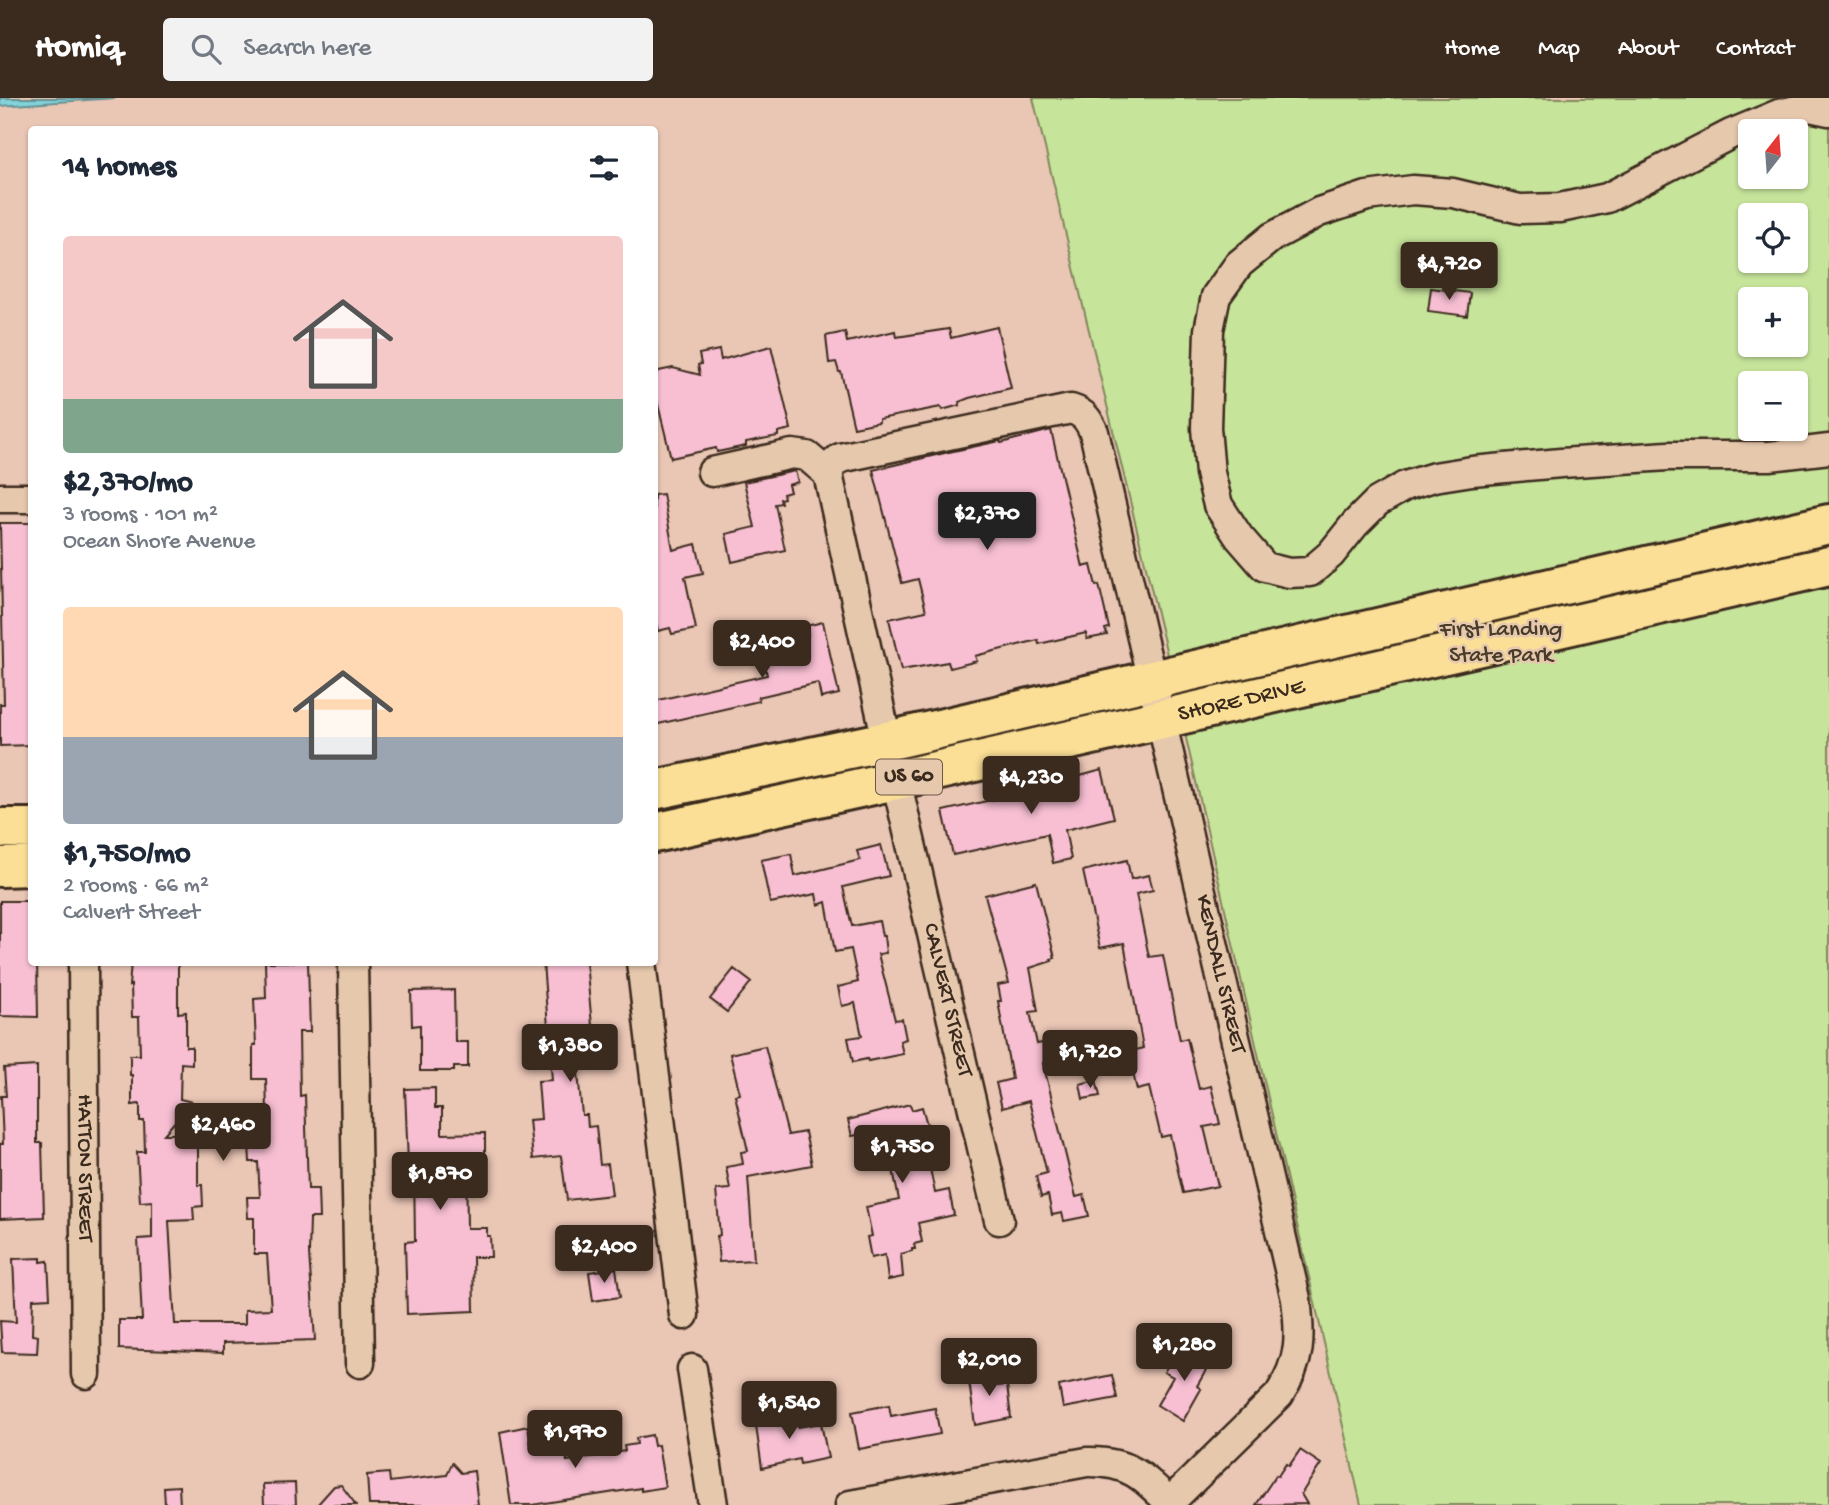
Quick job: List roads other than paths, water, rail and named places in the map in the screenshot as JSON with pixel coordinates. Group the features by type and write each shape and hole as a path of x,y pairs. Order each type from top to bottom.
{"highway":[{"name":"SHORE DRIVE","path":"658,789 887,741 1829,524"},
{"name":"SHORE DRIVE","path":"658,832 1829,566"},
{"path":"0,828 28,828"},
{"path":"0,867 28,866"}],"street":[{"path":"1829,111 1810,107 1779,114 1731,134 1607,198 1560,208 1520,209 1454,193 1413,190 1367,196 1319,212 1272,237 1239,264 1216,296 1209,330 1206,428 1210,473 1218,505 1239,537 1265,567 1289,573 1310,572 1331,554 1377,502 1405,486 1434,477 1561,463 1668,456 1770,456 1829,449"},
{"name":"KENDALL STREET","path":"828,474 832,465 840,458 1071,409 1088,419 1094,432 1296,1299 1300,1334 1298,1356 1291,1376 1279,1395 1170,1504"},
{"path":"712,472 792,454 807,456 828,474 887,741"},
{"path":"0,498 28,498"},
{"name":"CALVERT STREET","path":"896,780 999,1220"},
{"name":"HATTON STREET","path":"83,966 86,1374"},
{"path":"353,966 360,1363"},
{"path":"641,966 684,1315"},
{"path":"692,1369 713,1505"},
{"path":"850,1505 1097,1461 1107,1461 1143,1476 1170,1504"}],"water":[{"path":"0,98 115,98 0,106"}],"park label":[{"name":"First Landing State Park","path":"1501,643"}]}
